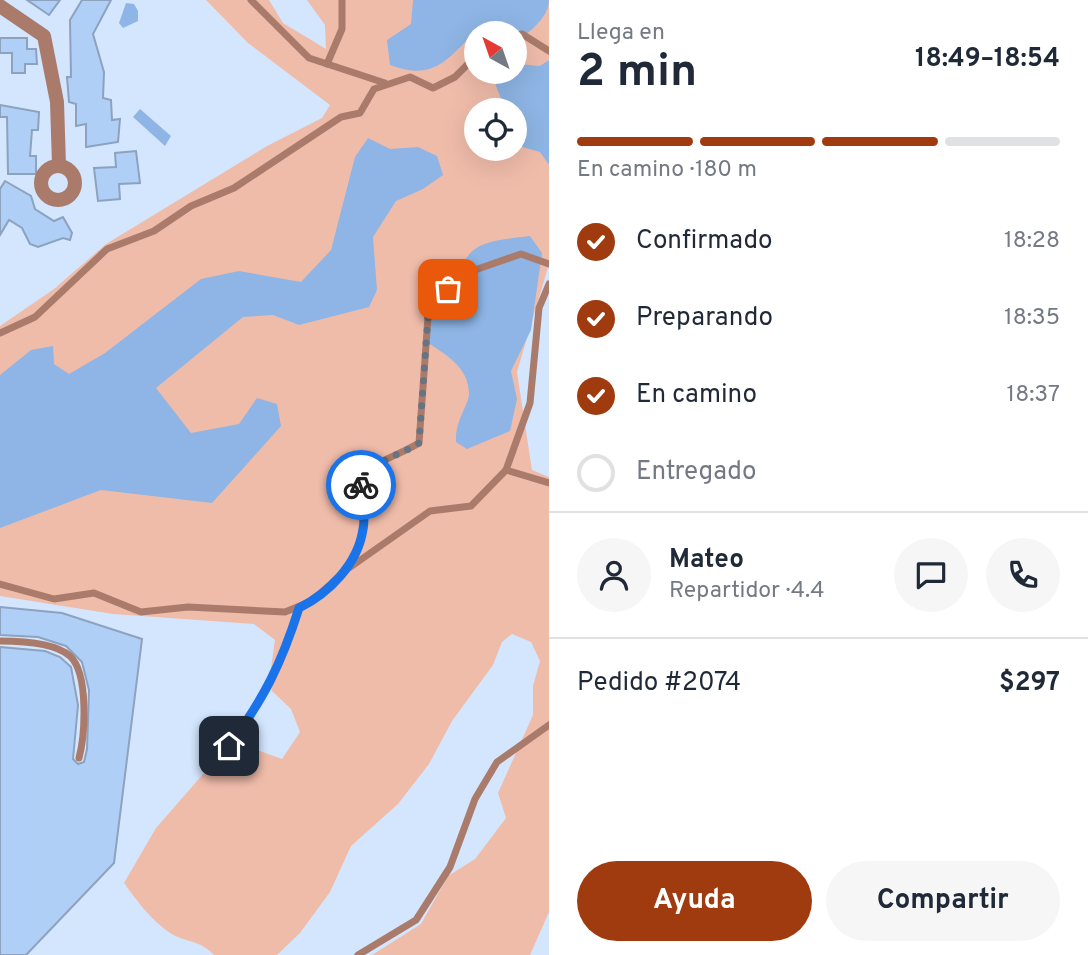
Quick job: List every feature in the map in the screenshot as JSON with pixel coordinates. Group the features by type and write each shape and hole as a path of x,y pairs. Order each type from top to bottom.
{"street":[{"path":"0,6 44,36 57,102 59,165"}],"lane":[{"path":"251,0 309,58 385,83"},
{"path":"327,64 342,29 342,0"},
{"path":"527,37 549,51"},
{"path":"0,333 35,317 107,249 155,232 191,206 234,188 341,117 360,113 374,89 410,76 433,88 455,77 464,68"},
{"path":"346,570 364,528 360,478 374,463 396,457 419,443 428,317 448,289 472,271 521,254 549,264"},
{"path":"0,584 54,599 94,593 141,612 188,607 285,612 312,601 346,570 430,511 471,506 506,470 530,404 539,308 549,284"},
{"path":"506,470 549,483"},
{"path":"229,746 260,704 284,659 299,608"},
{"path":"0,640 34,643 71,656 78,669 82,690 84,741 79,758"},
{"path":"358,955 416,920 450,867 475,799 497,762 549,725"}],"shaded area":[{"path":"206,0 269,0 283,23 326,49 325,25 307,0 549,0 549,264 517,372 532,470 549,477 549,912 530,955 372,955 421,924 448,876 475,859 506,818 498,793 533,715 533,686 540,661 531,642 512,634 502,642 493,665 452,721 429,764 398,804 351,846 330,892 300,933 277,955 214,955 203,946 163,928 124,883 156,828 204,773 216,749 237,734 257,750 282,759 300,732 291,709 272,691 270,675 275,640 254,624 113,614 0,596 0,326 54,289 106,244 267,146 322,118 330,105 248,43"}],"water":[{"path":"413,0 549,0 546,13 527,33 527,21 464,21 464,43 442,63 424,70 415,71 390,65 387,40 411,24"},
{"path":"126,3 134,4 138,11 138,21 123,28 119,23"},
{"path":"549,60 549,165 540,152 527,148 527,98 501,98 495,84 527,84 527,65 540,66"},
{"path":"140,109 171,136 165,146 133,117"},
{"path":"368,138 390,149 418,147 437,156 443,175 423,189 396,201 373,237 377,290 369,307 299,325 273,315 243,317 156,388 191,433 239,424 257,398 277,404 281,426 212,503 101,490 0,528 0,375 31,350 53,346 54,364 69,374 105,353 201,279 239,271 301,282 331,250 355,157"},
{"path":"530,236 542,253 531,330 511,371 517,399 510,431 467,449 456,442 456,434 468,399 468,384 454,362 424,340 425,324 455,298 463,265 476,248 498,240"}],"building":[{"path":"27,0 60,0 49,15"},
{"path":"82,0 111,0 93,34 104,72 103,98 111,100 112,120 120,119 118,142 86,147 86,124 76,126 76,104 69,102 67,77 71,77 70,20"},
{"path":"0,38 27,38 27,49 36,49 37,64 25,64 25,73 12,73 12,53 0,53"},
{"path":"0,105 39,112 38,130 32,130 30,156 36,156 36,174 8,174 7,117 0,117"},
{"path":"136,151 140,183 119,184 120,199 98,201 94,168 116,167 115,153"},
{"path":"5,181 31,196 35,209 54,221 63,217 72,233 70,240 63,238 38,247 30,244 22,228 9,220 0,235 0,189"},
{"path":"0,607 62,613 142,639 114,863 26,955 0,955 0,647 45,651 60,657 71,667 78,705 73,759 78,764 84,762 87,749 89,690 82,662 66,646 38,637 0,635"}],"way so far":[{"path":"361,485 360,478 374,463 396,457 419,443 422,367 428,317 448,289"}],"route":[{"path":"229,746 260,704 284,659 299,608 312,601 346,570 356,552 364,528 361,485"}]}
